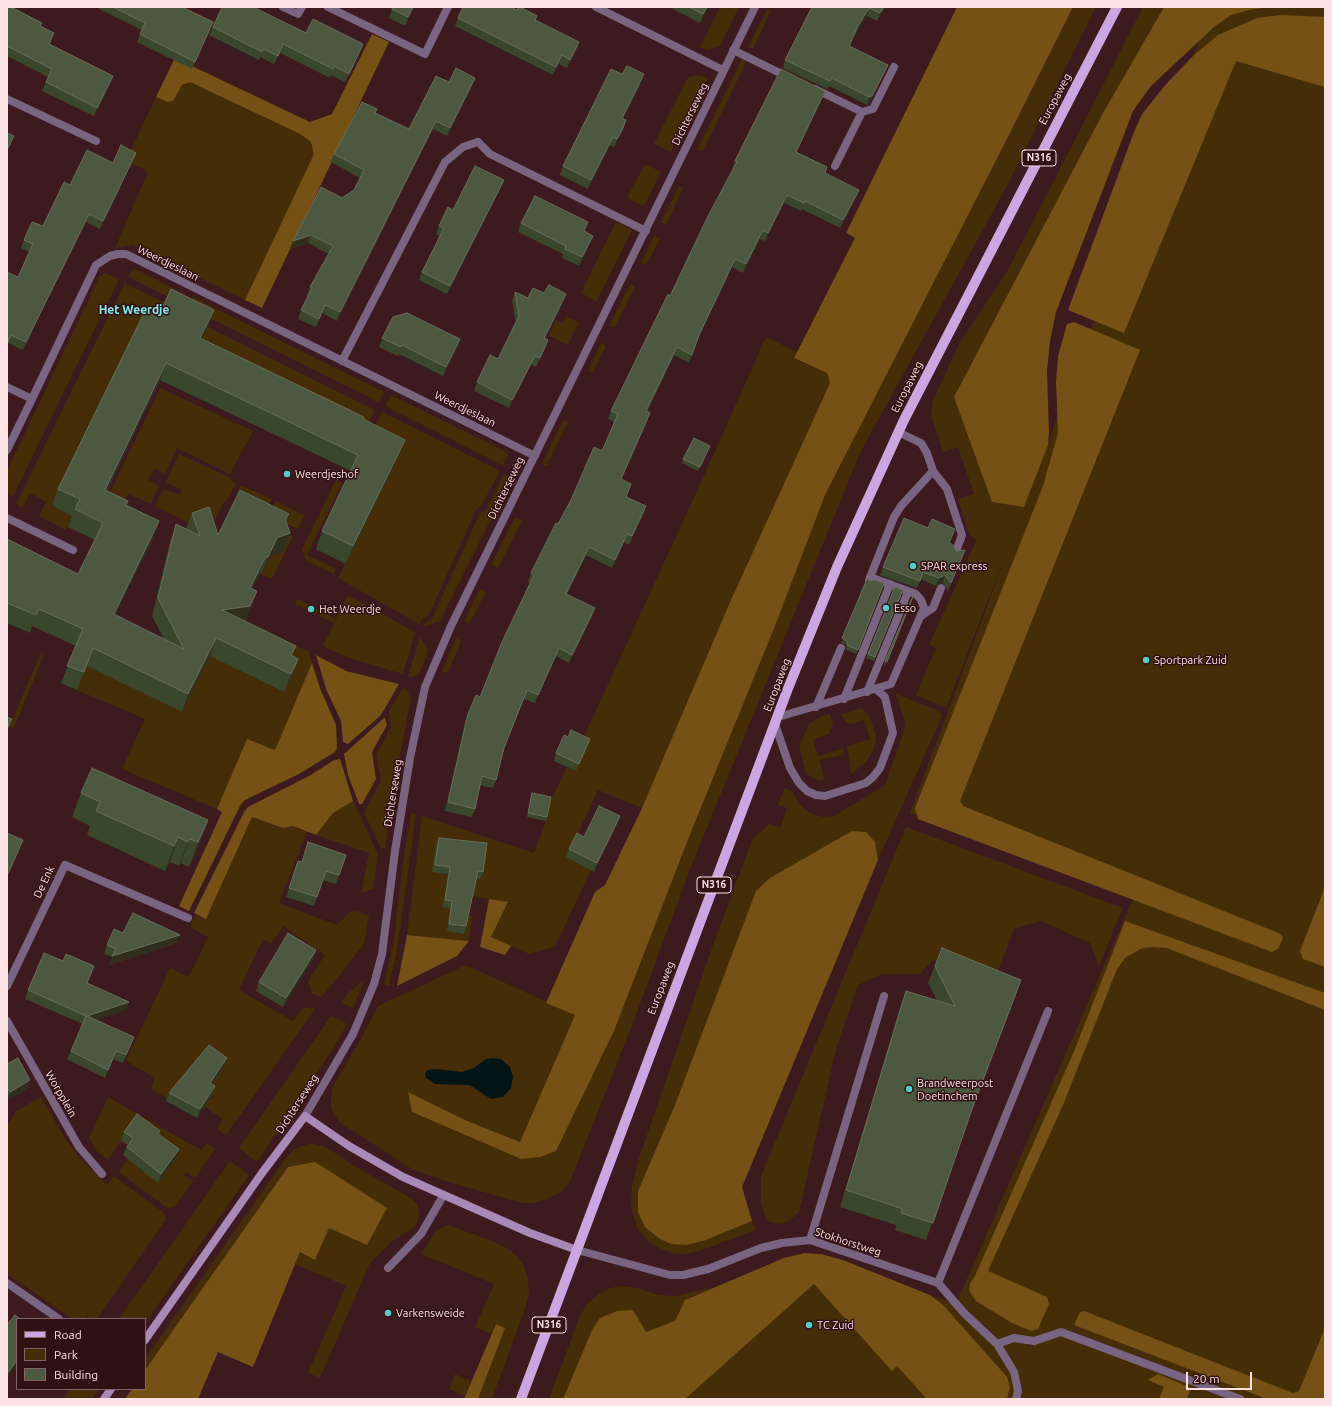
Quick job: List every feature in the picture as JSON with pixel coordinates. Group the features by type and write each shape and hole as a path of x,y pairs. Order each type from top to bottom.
{"main road":[{"name":"Europaweg","path":"521,1399 654,1040 837,567 898,432 1117,7"}],"street":[{"path":"283,7 298,14 302,7"},
{"path":"328,7 425,54 448,7"},
{"path":"596,7 723,70"},
{"name":"Dichterseweg","path":"146,1339 262,1173 305,1116 353,1034 374,984 382,954 396,844 410,758 425,687 444,640 755,7"},
{"path":"733,50 793,79"},
{"path":"807,85 862,112 873,109 894,67"},
{"path":"7,99 96,141"},
{"path":"835,166 862,112"},
{"path":"342,361 445,162 463,147 478,142 490,154 646,231"},
{"name":"Weerdjeslaan","path":"7,450 96,265 104,259 118,254 126,254 535,456"},
{"path":"7,387 32,399"},
{"path":"898,432 921,443 927,453 933,471 947,489 961,528 961,540 955,554"},
{"path":"876,689 885,697 893,732 880,768 866,783 824,796 816,795 807,791 799,783 790,768 777,721 816,707 891,684 924,608 922,600 916,594 890,584 869,579 894,517 900,506 933,471"},
{"path":"7,518 73,550"},
{"path":"844,699 890,584"},
{"path":"921,616 933,608 941,588"},
{"path":"867,692 908,592"},
{"path":"816,707 841,648"},
{"name":"De Enk","path":"7,986 64,865 188,918"},
{"path":"810,1240 884,996"},
{"path":"1016,1399 1018,1391 1014,1372 997,1344 965,1314 938,1282 1048,1011"},
{"name":"Worpplein","path":"7,1021 79,1147 102,1174"},
{"path":"305,1116 379,1164 403,1177 443,1196 577,1250"},
{"path":"388,1268 421,1234 443,1196"},
{"name":"Stokhorstweg","path":"577,1250 670,1276 683,1275 708,1269 760,1248 782,1243 810,1240 938,1282"},
{"path":"7,1283 58,1318"},
{"path":"997,1344 1014,1338 1034,1341 1062,1332 1240,1399"},
{"path":"104,1399 110,1390"}],"green space":[{"path":"720,7 739,7 720,46 707,50 700,47"},
{"path":"1073,7 1096,7 1007,186 860,453 691,867 632,1025 570,1182 561,1192 547,1199 535,1203 522,1203 445,1181 412,1169 339,1122 331,1108 331,1090 378,1006 466,965 575,1015 520,1142 465,1120 408,1093 412,1112 521,1159 556,1151 614,1031 691,832 775,626 825,495","holes":["486,1059 501,1059 510,1067 513,1077 491,1099 470,1085 435,1084 435,1069 462,1072 474,1068"]},
{"name":"Sportpark Zuid","path":"1143,7 1164,7 1103,113 954,397 1024,507 1212,7 1325,7 1325,1399 565,1399 592,1330 563,1399 549,1399 580,1316 587,1304 599,1294 610,1288 622,1286 637,1288 659,1295 675,1296 714,1287 685,1300 805,1253 956,1304 1135,895 910,813 1009,547 946,708 916,695 936,648 929,645 977,539 969,535 958,499 974,494 958,447 943,452 931,415 933,400 960,342 1008,270"},
{"path":"767,9 771,11 753,49 748,47"},
{"path":"742,59 747,61 702,152 697,150"},
{"path":"699,75 708,78 671,152 654,144 688,77"},
{"path":"190,82 300,134 311,142 315,153 245,300 132,245 115,248 147,174 145,169 130,163 129,154 156,97 168,102 182,85"},
{"path":"645,164 661,172 644,206 627,198"},
{"path":"679,186 683,188 666,225 661,222"},
{"path":"616,222 632,230 597,301 581,293"},
{"path":"654,236 660,239 646,265 641,262"},
{"path":"133,268 177,290 172,299 128,277"},
{"path":"105,273 119,279 13,496 9,494 7,486 7,471 99,277"},
{"path":"125,283 177,309 52,506 83,521 72,519 66,530 39,516 46,502 30,493 22,508 16,504"},
{"path":"630,284 635,287 614,328 609,326"},
{"path":"192,297 384,392 379,402 187,307"},
{"path":"566,316 579,322 568,345 549,336 556,320 562,323"},
{"path":"208,327 375,410 357,447 199,345"},
{"path":"766,337 797,352 794,359 827,373 830,383 730,602 642,808 598,790 574,842 591,870 555,947 529,954 491,937 508,903 472,896 469,915 472,916 469,941 407,935 422,816 534,853 546,821 550,802 567,767 576,770 587,746 581,743"},
{"path":"601,343 606,346 592,373 588,371"},
{"path":"160,388 253,431 230,474 177,448 165,474 154,468 148,480 159,486 151,504 128,494 118,510 104,505"},
{"path":"391,395 505,451 508,455 503,466 385,406"},
{"path":"382,412 500,471 481,506 476,510 429,615 422,619 419,624 338,578 398,457 367,442"},
{"path":"563,420 568,422 547,466 542,464"},
{"path":"179,454 230,478 236,484 227,500 223,503 214,522 191,524 155,506 164,489 179,495 182,490 166,482"},
{"path":"504,474 512,477 440,621 424,627 425,623 432,619 480,513 486,510"},
{"path":"336,480 342,483 307,555 336,569 334,574 306,561 302,549"},
{"path":"241,485 272,499 265,513 235,499"},
{"path":"276,501 304,515 298,529 269,515"},
{"path":"515,517 522,520 498,568 491,564"},
{"path":"282,531 293,536 272,579 261,574 271,556 284,551"},
{"path":"480,589 486,592 469,624 464,621"},
{"path":"347,595 415,632 403,674 349,658 323,646 334,623 295,604 297,599 336,619"},
{"path":"264,629 309,652 312,663 275,750 247,739 217,809 122,769 145,719 77,690 85,671 74,659 182,712 210,656 284,692 260,630"},
{"path":"420,637 428,650 419,675 411,677 408,676"},
{"path":"456,638 461,641 448,673 442,671"},
{"path":"42,651 43,657 14,728 9,727"},
{"path":"404,686 411,698 394,786 385,848 381,848 364,813 381,781 376,754 391,728 389,711"},
{"path":"896,694 939,711 942,716 878,860 875,842 675,1105 638,1191 706,1240 752,1221 756,1230 687,1254 676,1254 661,1249 648,1241 638,1230 631,1208 632,1186 639,1158 713,945 752,840 769,824 780,828 787,808 778,805 785,788 792,791 799,804 810,813 823,817 834,816 885,785 906,725"},
{"path":"862,708 870,717 876,736 874,749 866,762 851,774 847,746 870,739 864,720 852,724 847,723 841,714"},
{"path":"830,714 833,723 829,734 813,740 818,756 843,748 844,755 820,760 824,780 818,780 806,773 800,750 800,744 809,724 822,716"},
{"path":"353,801 378,854 373,889 361,893 369,853 316,835 333,813"},
{"path":"411,813 416,814 397,950 389,986 384,984 394,940 402,869"},
{"path":"252,817 283,828 293,826 307,832 279,903 337,925 350,912 357,911 369,916 364,944 322,997 312,994 308,981 325,955 283,926 271,944 263,939 239,990 293,1021 304,1007 315,1009 226,1135 217,1129 223,1119 205,1107 168,1099 151,1089 155,1078 126,1061 170,968 189,977 208,937 190,927 196,914 206,919"},
{"path":"906,827 1123,908 1099,966 1090,943 1041,921 1014,929 993,984 933,960 920,974 883,974 858,985 836,1049 799,1212 789,1221 779,1224 767,1221 761,1203 761,1176"},
{"path":"364,980 353,1008 342,1002 348,993"},
{"path":"331,1016 347,1024 334,1047 257,1162 239,1148"},
{"path":"41,1097 63,1135 81,1160 107,1185 114,1176 164,1213 166,1219 98,1318 90,1318 87,1316 86,1318 72,1318 7,1274 7,1120 9,1124 16,1111"},
{"path":"108,1097 201,1150 207,1143 215,1149 195,1178 186,1172 184,1175 193,1181 175,1207 167,1208 119,1172 128,1159 130,1147 121,1141 108,1160 97,1151 89,1138"},
{"path":"311,1143 326,1147 361,1170 411,1198 417,1204 419,1214 417,1223 413,1228 391,1242 370,1263 320,1378 308,1373 346,1286 295,1264 300,1252 315,1259 329,1228 288,1168 146,1369 146,1358 285,1159 294,1149"},
{"path":"230,1161 249,1175 146,1322 146,1318 120,1318"},
{"path":"448,1225 490,1240 507,1248 517,1256 524,1266 528,1280 529,1292 526,1306 492,1399 478,1399 505,1328 496,1324 491,1334 475,1327 494,1284 421,1254 435,1232"},
{"path":"455,1374 471,1381 465,1396 449,1389"},
{"path":"69,1390 98,1390 92,1399 63,1399"}],"shaded area":[{"path":"957,7 1073,7 825,495 775,626 691,832 614,1031 556,1151 540,1157 521,1159 412,1112 408,1092 465,1120 520,1142 575,1015 546,1003 595,892 605,885 642,808 730,602 830,383 827,373 794,358 855,238 846,233"},
{"path":"1164,7 1269,7 1231,15 1214,27 1151,86 1133,111 1056,312 1050,341 1047,371 1048,445 1024,507 992,502 954,397 1103,113"},
{"path":"1281,15 1325,17 1325,87 1236,61 1124,333 1068,310 1142,114 1167,83 1194,55 1218,35 1257,18"},
{"path":"372,34 389,42 262,308 245,300 314,154 311,142 300,134 190,82 182,85 173,101 168,102 156,97 175,58 310,122 332,114"},
{"path":"1074,322 1140,350 960,801 963,806 1281,934 1283,938 1278,949 1272,952 918,819 915,808 1043,486 1058,433 1056,382 1058,356 1067,324"},
{"path":"316,655 346,671 399,684 381,715 348,744 343,742 341,721 326,689"},
{"path":"312,663 320,688 336,725 337,748 335,752 299,774 245,800 241,804 189,911 179,906 222,812 217,809 247,739 275,750"},
{"path":"384,718 387,725 372,752 376,779 362,804 359,804 348,775 344,754"},
{"path":"340,759 353,801 333,813 316,835 293,826 283,828 252,817 206,919 194,913 244,812 248,807 311,775 334,760"},
{"path":"852,831 866,832 875,842 878,860 742,1187 752,1221 706,1240 687,1245 671,1244 660,1239 645,1227 638,1212 638,1191 675,1105 756,891 770,878"},
{"path":"1325,887 1325,967 1303,959 1300,951"},
{"path":"489,899 508,902 491,937 511,946 505,955 480,947"},
{"path":"1125,921 1325,993 1325,1010 1167,948 1142,948 1125,958 1117,969 1063,1105 988,1271 1047,1297 1049,1304 1038,1329 1031,1331 1012,1323 976,1301 969,1290 970,1284 975,1276 1075,1049"},
{"path":"407,935 469,941 457,956 397,986"},
{"path":"486,1059 501,1059 510,1067 513,1077 511,1088 503,1097 491,1099 470,1085 435,1084 426,1078 425,1073 428,1070 435,1069 462,1072 474,1068"},
{"path":"315,1162 387,1208 367,1245 329,1228 315,1260 300,1252 253,1367 218,1352 198,1399 125,1399 131,1390 146,1390 146,1369 288,1167"},
{"path":"805,1253 821,1254 843,1260 930,1295 943,1305 1007,1377 1010,1387 1007,1399 927,1399 897,1366 892,1371 814,1284 685,1399 563,1399 592,1330 600,1318 617,1311 633,1310 646,1332 675,1321 685,1300 784,1258"},
{"path":"1084,1311 1293,1393 1299,1391 1325,1328 1325,1399 1267,1399 1074,1325 1080,1312"},
{"path":"496,1324 505,1328 478,1399 464,1399"},
{"path":"1158,1374 1191,1388 1187,1399 1159,1399 1164,1387 1148,1380"}],"building":[{"path":"7,7 11,7 42,23 40,26 54,33 49,44 113,76 97,108 46,82 52,69 7,46"},
{"path":"113,7 184,7 213,22 195,62 140,34 145,23"},
{"path":"222,7 253,7 306,33 313,19 363,44 349,74 334,66 333,69 283,44 278,56 264,49 262,52 213,27"},
{"path":"393,7 413,7 408,17 392,9"},
{"path":"463,7 510,7 517,10 518,7 520,7 537,16 535,20 579,42 570,60 562,55 556,67 458,18"},
{"path":"689,7 707,7 703,14"},
{"path":"812,7 884,7 880,13 869,8 858,26 849,46 888,65 872,96 869,97 832,78 830,81 785,60"},
{"path":"627,66 644,74 622,118 626,120 622,130 617,139 613,137 591,180 563,166 611,69 622,74"},
{"path":"456,68 475,78 450,128 436,121 340,312 325,305 319,319 301,310 312,288 310,287 333,246 311,235 293,241 321,187 342,198 354,190 364,170 334,154 362,102 377,109 375,113 409,129 436,76 449,82"},
{"path":"781,69 825,91 796,152 827,167 825,173 859,190 843,220 805,201 804,203 787,195 768,233 763,230 746,264 735,259 699,335 692,355 677,347 646,411 650,413 621,479 631,484 626,497 646,506 632,536 627,534 615,560 589,547 566,594 595,608 572,655 559,648 538,695 527,690 504,748 496,780 482,776 475,809 448,802 468,714 476,695 480,697 502,642 534,575 531,573 556,523 558,524 571,500 594,447 602,451 618,414 611,411 668,294 670,296 708,216 737,162 735,161"},
{"path":"7,133 14,136 7,150"},
{"path":"121,145 136,153 103,221 89,214 26,342 11,335 7,344 7,272 18,277 33,244 24,240 32,222 43,226 64,182 70,185 87,150 113,163"},
{"path":"475,166 504,180 450,286 422,272 444,228 439,226 448,207 453,210"},
{"path":"535,196 588,222 584,231 593,236 582,257 565,249 566,246 521,223"},
{"path":"549,285 566,294 544,338 548,340 540,358 535,356 512,400 477,382 490,355 498,359 519,316 515,292 528,298 533,288 544,293"},
{"path":"171,289 214,310 200,338 364,417 363,419 405,440 353,546 322,531 358,455 166,363 105,490 128,501 126,505 159,521 114,614 184,649 158,598 176,524 200,536 192,513 209,507 218,535 240,490 289,514 285,519 290,533 277,538 268,557 266,556 250,588 257,591 250,606 222,610 296,646 291,655 298,659 291,674 216,638 188,694 93,648 84,672 67,666 83,629 39,609 36,615 7,603 7,539 78,574 103,523 75,509 80,499 58,489 146,309 159,315"},
{"path":"407,313 460,339 446,367 402,345 401,347 382,338 393,317"},
{"path":"694,438 710,446 700,467 683,459"},
{"path":"904,518 928,528 932,519 955,529 949,543 953,545 956,551 965,550 951,583 945,575 939,578 923,572 920,581 883,567"},
{"path":"867,579 884,583 858,650 848,646 847,641 842,638"},
{"path":"895,587 903,590 875,657 868,654"},
{"path":"914,594 887,662 885,661"},
{"path":"7,717 12,719 7,729"},
{"path":"571,730 590,739 579,764 556,753 564,735 568,737"},
{"path":"92,768 208,820 198,842 190,839 188,842 178,837 174,846 96,811 100,802 81,793"},
{"path":"532,793 551,797 547,817 528,813"},
{"path":"599,806 620,816 597,863 569,849 577,833 584,837"},
{"path":"7,833 23,840 7,876"},
{"path":"439,838 487,843 483,872 478,871 466,926 449,924 452,901 445,900 450,867 435,865"},
{"path":"308,842 346,855 339,875 326,871 317,897 289,888 298,861 302,862"},
{"path":"133,913 180,935 112,956 116,949 107,945 114,929 123,933"},
{"path":"288,933 316,950 286,998 259,982"},
{"path":"942,948 1021,980 972,1109 933,1223 901,1213 903,1209 846,1190 906,991 955,1006 935,966"},
{"path":"44,953 63,961 66,954 94,966 87,983 129,1002 87,1016 134,1037 126,1055 116,1051 108,1070 71,1051 86,1016 28,990"},
{"path":"209,1045 227,1058 210,1083 215,1086 200,1109 169,1093"},
{"path":"18,1058 30,1080 10,1092 7,1088 7,1064"},
{"path":"137,1114 160,1131 158,1134 179,1149 161,1174 127,1147 133,1138 124,1132"},
{"path":"15,1315 19,1318 16,1318 16,1361 7,1374 7,1325"}],"place":[{"name":"Weerdjeshof","path":"287,474"},
{"name":"SPAR express","path":"913,566"},
{"name":"Esso","path":"886,608"},
{"name":"Het Weerdje","path":"311,609"},
{"name":"Sportpark Zuid","path":"1146,660"},
{"name":"Brandweerpost Doetinchem","path":"909,1089"},
{"name":"Varkensweide","path":"388,1313"},
{"name":"TC Zuid","path":"809,1325"}],"district":[{"name":"Het Weerdje","path":"134,310"}]}
